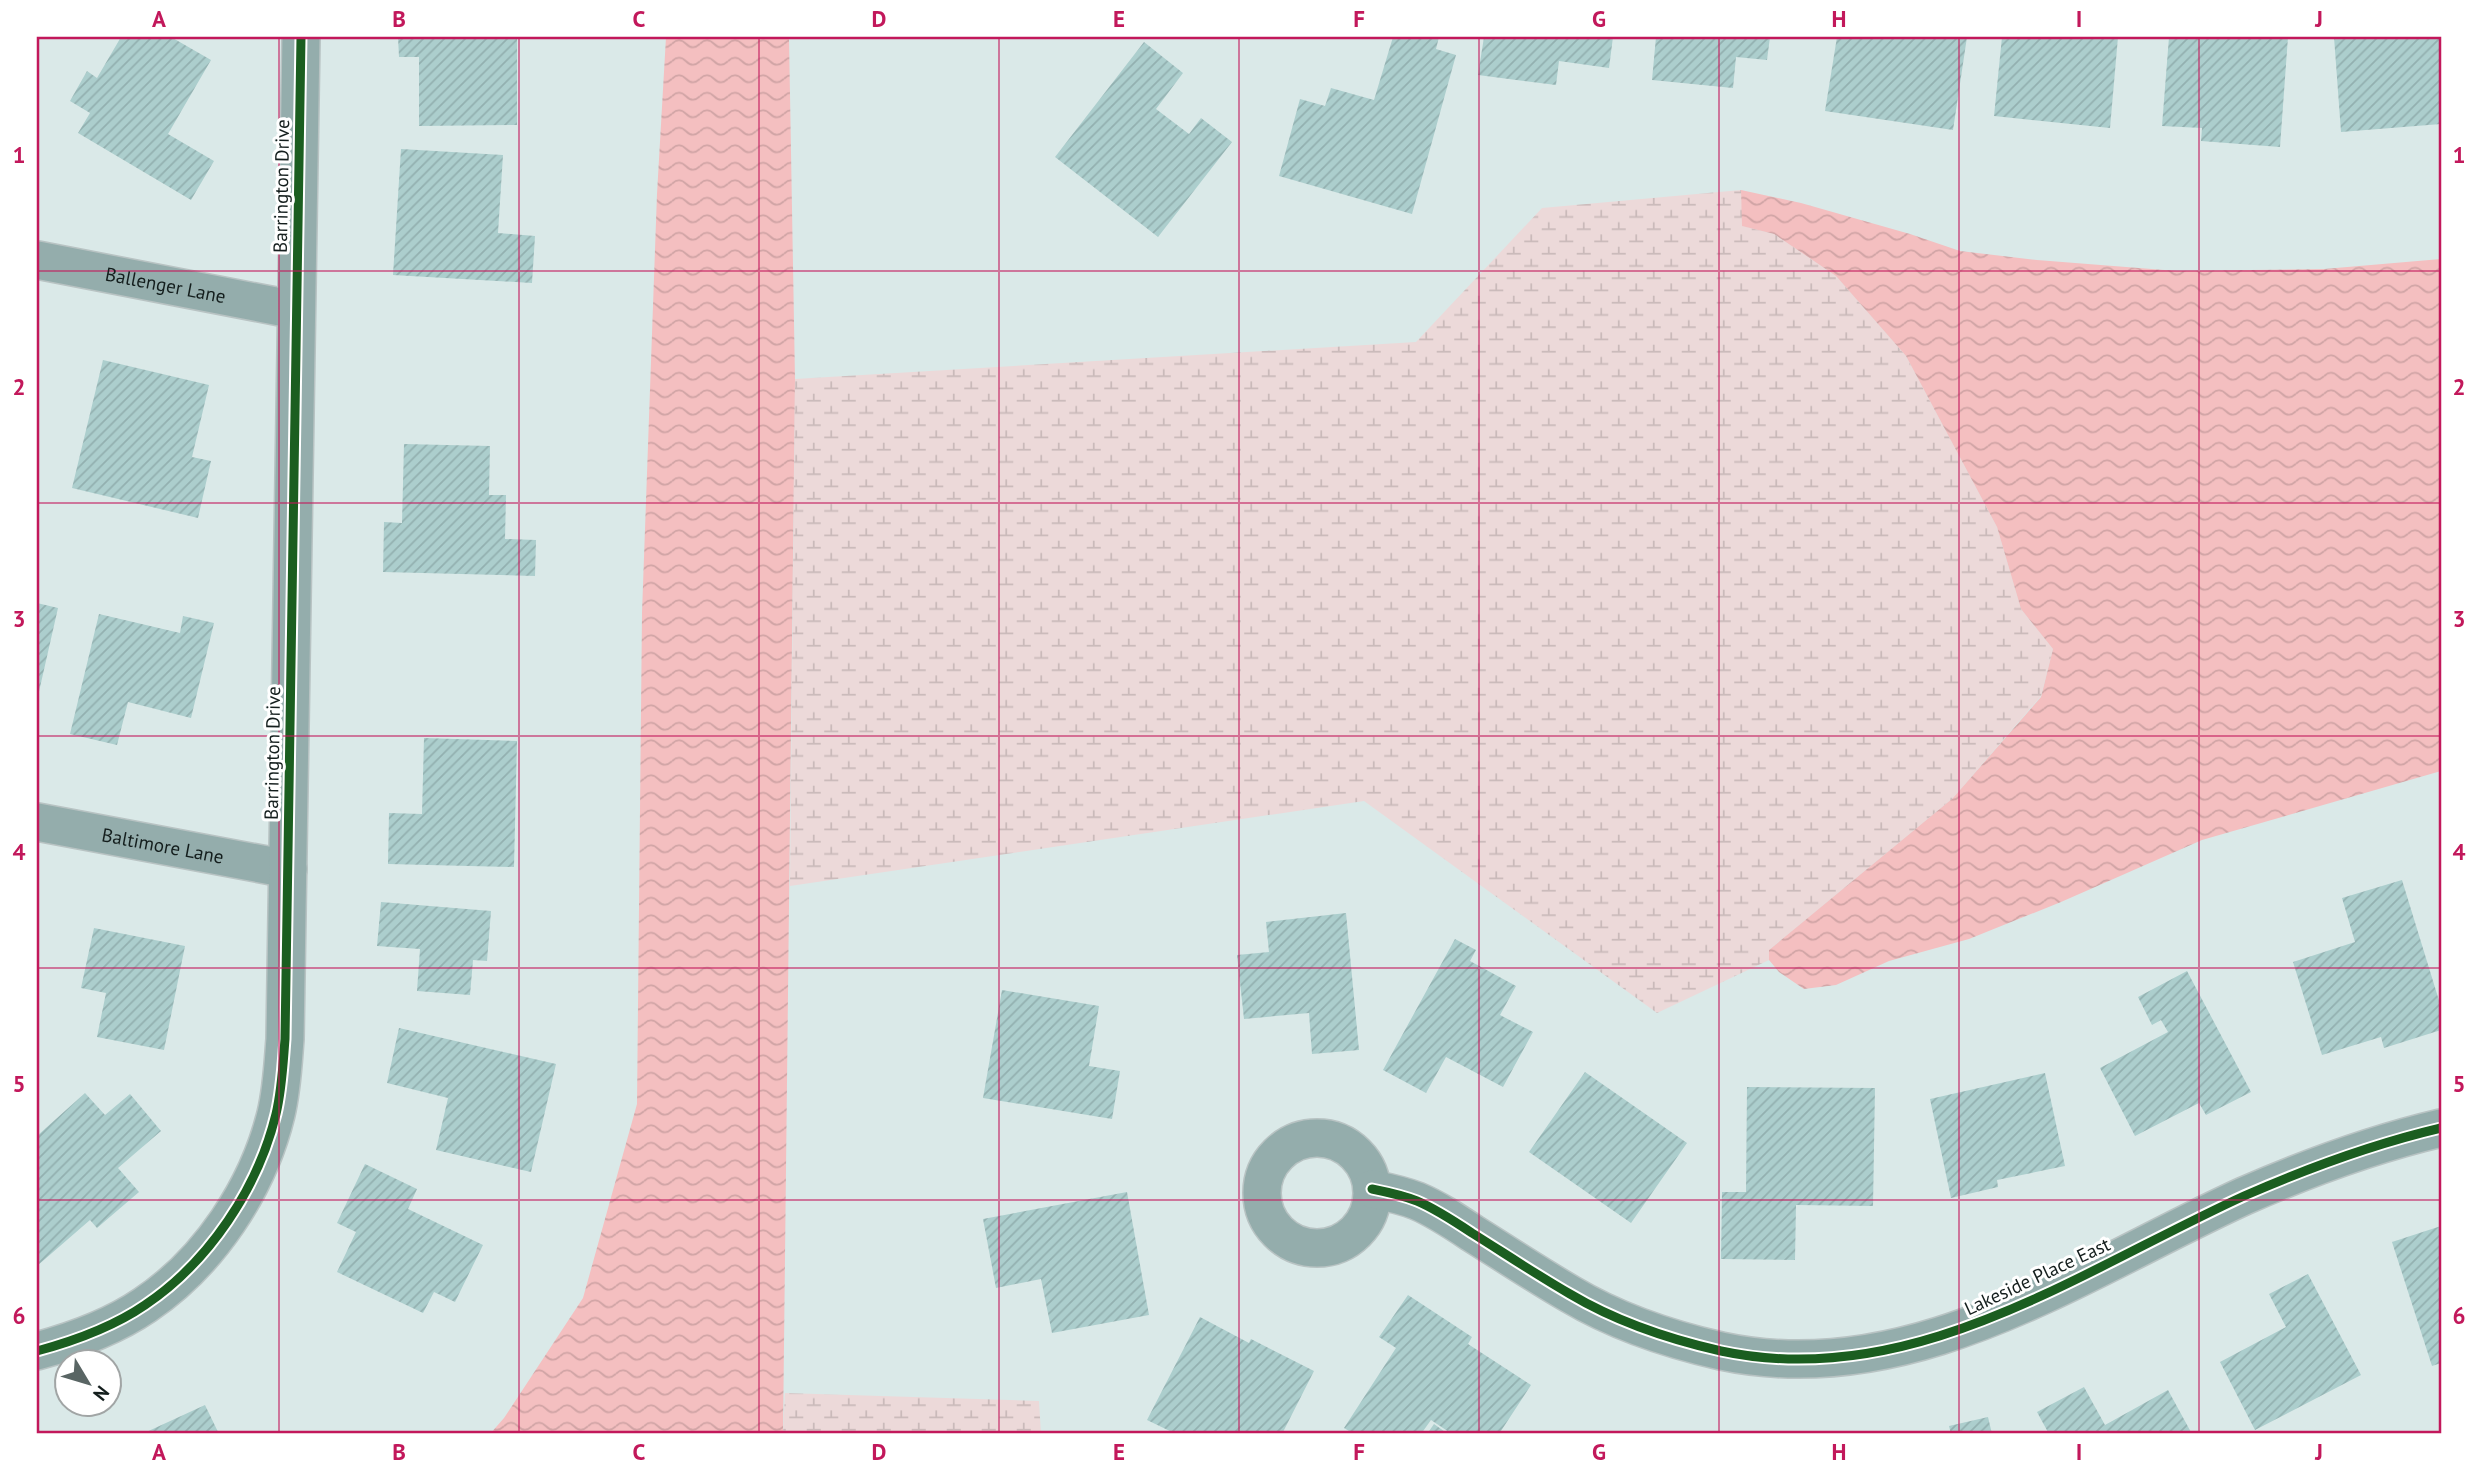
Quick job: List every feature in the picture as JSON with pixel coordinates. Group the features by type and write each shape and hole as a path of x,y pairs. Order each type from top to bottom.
{"street":[{"name":"Barrington Drive","path":"37,1351 70,1341 116,1321 145,1305 173,1284 217,1235 253,1178 276,1113 282,1076 288,869 301,37"},
{"name":"Ballenger Lane","path":"37,260 296,310"},
{"name":"Baltimore Lane","path":"37,822 288,869"},
{"name":"Lakeside Place East","path":"1372,1189 1410,1199 1434,1209 1569,1294 1629,1324 1724,1352 1815,1358 1856,1354 1938,1338 1993,1319 2283,1180 2364,1149 2441,1128"}],"green space":[{"path":"1741,190 1743,226 1774,234 1836,276 1906,356 1997,527 2021,609 2053,649 2041,696 1953,798 1770,949 1769,960 1657,1013 1364,801 790,886 795,379 1416,342 1542,208"},
{"path":"785,1393 1039,1401 1041,1434 783,1434"}],"water":[{"path":"666,37 789,37 795,379 783,1434 490,1434 504,1418 583,1298 637,1104 642,613 657,194"},
{"path":"1741,190 1801,203 1960,251 2037,260 2177,271 2324,269 2441,259 2441,771 2202,840 1969,939 1889,961 1836,985 1804,989 1779,972 1769,960 1769,950 1953,798 2041,697 2053,649 2021,609 1997,527 1906,356 1836,276 1774,234 1742,226"}],"building":[{"path":"121,37 171,37 211,60 168,134 214,161 191,200 78,133 90,113 70,101 87,71 97,78"},
{"path":"398,37 517,37 517,125 419,126 419,57 399,57"},
{"path":"1393,37 1439,37 1436,49 1456,55 1412,214 1279,176 1300,99 1325,106 1331,88 1374,100"},
{"path":"1484,37 1613,37 1609,68 1559,61 1556,85 1478,75"},
{"path":"1656,37 1770,37 1767,60 1736,57 1733,88 1652,80"},
{"path":"1837,37 1967,37 1953,130 1825,111"},
{"path":"2002,37 2118,37 2110,128 1994,116"},
{"path":"2169,37 2288,37 2280,147 2201,141 2202,128 2162,126"},
{"path":"2334,37 2441,37 2441,124 2341,132"},
{"path":"1144,42 1183,73 1156,109 1189,134 1201,118 1232,142 1158,237 1055,157"},
{"path":"401,149 503,155 498,233 535,236 532,283 393,275"},
{"path":"103,360 209,385 192,457 211,461 198,518 72,488"},
{"path":"404,444 490,446 489,495 506,495 505,539 536,540 535,576 383,572 384,522 402,523"},
{"path":"37,603 58,608 38,696 37,696"},
{"path":"99,614 180,633 183,616 214,623 191,718 128,702 117,745 70,734"},
{"path":"424,738 517,741 514,867 388,864 389,813 422,814"},
{"path":"2402,880 2441,1007 2441,1030 2384,1048 2381,1037 2322,1055 2293,962 2355,942 2342,898"},
{"path":"381,902 491,911 487,961 473,960 470,995 417,991 420,949 377,946"},
{"path":"1346,913 1359,1050 1312,1054 1309,1013 1244,1019 1237,955 1269,952 1266,922"},
{"path":"94,928 185,946 164,1050 97,1037 106,993 81,988"},
{"path":"1455,939 1476,950 1470,961 1516,986 1500,1015 1533,1032 1503,1087 1446,1057 1426,1093 1383,1070"},
{"path":"2187,971 2251,1092 2206,1115 2199,1103 2135,1136 2100,1068 2168,1032 2161,1020 2152,1025 2138,997"},
{"path":"1002,990 1099,1006 1089,1066 1120,1071 1112,1119 983,1098"},
{"path":"399,1028 556,1064 531,1172 436,1150 448,1098 387,1083"},
{"path":"1585,1072 1687,1143 1631,1223 1529,1152"},
{"path":"2045,1073 2065,1166 1997,1180 1998,1187 1951,1198 1930,1099"},
{"path":"1747,1087 1875,1088 1873,1206 1796,1205 1795,1260 1721,1259 1722,1192 1746,1192"},
{"path":"85,1093 105,1115 130,1094 161,1131 118,1168 139,1192 97,1228 90,1220 37,1266 37,1136"},
{"path":"365,1164 417,1189 408,1209 483,1245 455,1302 434,1292 423,1313 337,1272 356,1232 337,1223"},
{"path":"1127,1192 1149,1315 1052,1333 1041,1279 996,1288 983,1219"},
{"path":"2441,1226 2441,1363 2432,1366 2392,1242"},
{"path":"2308,1274 2361,1375 2255,1430 2220,1362 2286,1327 2269,1294"},
{"path":"1408,1295 1472,1337 1468,1344 1531,1385 1499,1434 1452,1434 1431,1420 1421,1434 1354,1434 1344,1428 1396,1348 1379,1337"},
{"path":"1200,1317 1249,1343 1251,1339 1314,1371 1282,1434 1176,1434 1147,1420"},
{"path":"2084,1387 2105,1425 2168,1390 2192,1434 2049,1434 2037,1412"},
{"path":"205,1405 219,1434 142,1434"},
{"path":"1988,1417 1992,1434 1951,1434 1949,1426"},
{"path":"1434,1424 1448,1434 1427,1434"}],"cycle path":[{"path":"37,1351 79,1338 120,1320 145,1305 190,1267 210,1245 244,1196 268,1142 278,1105 285,1039 301,37"},
{"path":"1372,1189 1406,1197 1431,1208 1558,1287 1624,1321 1662,1335 1721,1351 1791,1359 1860,1355 1927,1340 1992,1317 2057,1289 2244,1196 2366,1149 2441,1128"}]}
